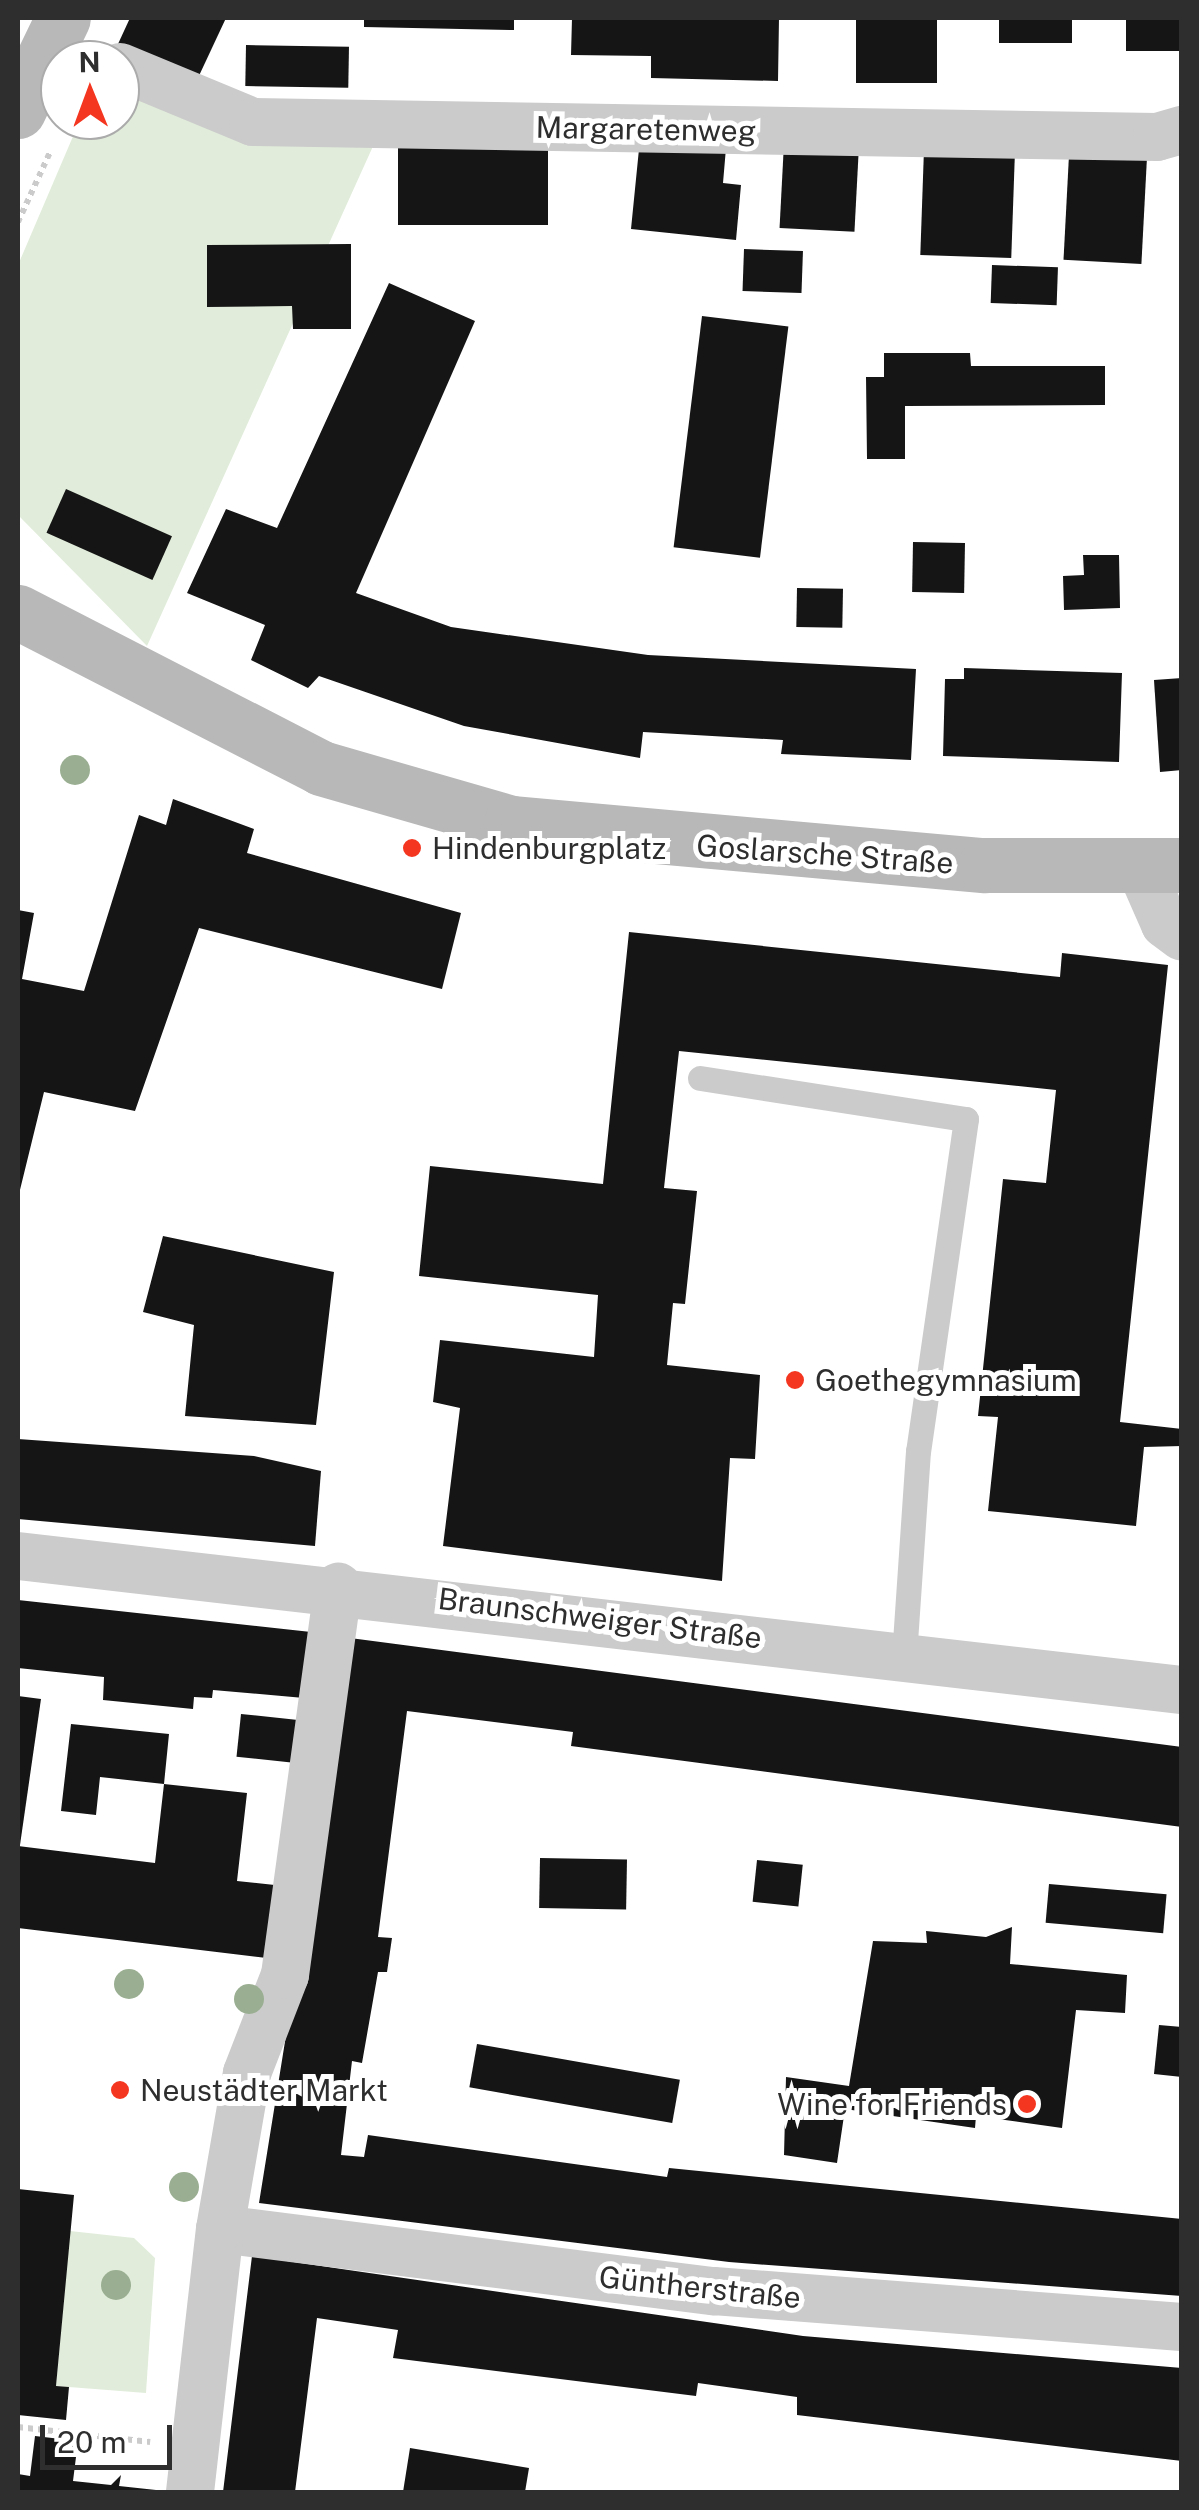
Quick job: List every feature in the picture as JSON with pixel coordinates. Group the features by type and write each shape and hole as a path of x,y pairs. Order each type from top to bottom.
{"main road":[{"path":"37,124 58,28"},
{"name":"Goslarsche Straße","path":"18,612 321,768 511,823 836,855 1161,866"}],"street":[{"name":"Margaretenweg","path":"140,74 253,122 1156,137 1182,130"},
{"name":"Goslarsche Straße","path":"1161,866 1165,924 1182,937"},
{"name":"Braunschweiger Straße","path":"18,1556 338,1587 1182,1690"},
{"path":"192,2470 220,2229 262,2029 285,1975 338,1587"},
{"name":"Güntherstraße","path":"220,2229 714,2291 1182,2326"}],"lane":[{"path":"700,1078 966,1120 918,1451 904,1655"}],"path":[{"path":"18,222 37,124"},
{"path":"18,2427 192,2470"}],"green space":[{"path":"140,96 379,133 147,646 18,515 18,265 71,140 140,140"},
{"path":"70,2231 134,2238 155,2258 146,2393 56,2386"}],"building":[{"path":"130,18 226,18 197,80 140,54 140,40 120,40"},
{"path":"364,18 514,18 514,30 364,27"},
{"path":"572,18 779,18 778,81 651,78 651,56 571,55"},
{"path":"856,18 937,18 937,83 856,83"},
{"path":"999,18 1072,18 1072,43 999,43"},
{"path":"1126,18 1182,18 1182,51 1126,51"},
{"path":"246,45 349,47 348,88 245,86"},
{"path":"398,139 548,139 548,225 398,225"},
{"path":"640,139 726,148 723,183 741,185 736,240 631,229"},
{"path":"784,143 859,147 854,232 780,228"},
{"path":"924,149 1015,152 1011,258 920,255"},
{"path":"1069,155 1147,159 1141,264 1064,260"},
{"path":"351,244 351,329 293,329 292,306 207,307 207,245"},
{"path":"744,249 803,251 801,293 743,291"},
{"path":"992,265 1058,267 1057,305 991,303"},
{"path":"389,283 475,321 356,593 451,627 648,655 916,669 911,760 781,754 783,740 643,732 640,758 464,726 319,676 308,688 251,660 265,625 187,593 226,509 277,528"},
{"path":"702,316 788,327 760,558 674,547"},
{"path":"884,353 970,353 971,366 1105,366 1105,405 905,406 905,459 867,459 866,377 884,377"},
{"path":"66,489 172,536 152,580 46,533"},
{"path":"913,542 965,543 964,593 912,592"},
{"path":"1083,555 1119,555 1120,608 1064,610 1063,576 1084,575"},
{"path":"797,588 843,589 842,628 796,627"},
{"path":"964,668 1122,673 1119,762 943,756 945,679 964,679"},
{"path":"1182,678 1182,770 1160,772 1154,680"},
{"path":"173,799 254,829 247,853 461,913 442,989 199,928 135,1111 44,1092 18,1198 18,910 34,913 22,979 84,991 139,815 166,825"},
{"path":"629,932 1060,977 1062,953 1168,965 1120,1422 1182,1429 1182,1446 1144,1447 1136,1526 988,1511 998,1417 978,1416 1003,1179 1046,1183 1056,1090 679,1051 664,1188 697,1191 685,1304 673,1303 667,1365 760,1375 755,1459 730,1458 722,1581 443,1546 460,1408 433,1402 440,1340 594,1357 598,1295 419,1276 430,1166 603,1184"},
{"path":"163,1236 334,1272 316,1425 185,1416 194,1325 143,1312"},
{"path":"18,1439 254,1456 321,1471 315,1546 18,1519"},
{"path":"18,1600 311,1632 304,1698 213,1690 212,1698 194,1697 193,1709 103,1700 104,1677 18,1668"},
{"path":"350,1638 1182,1747 1182,1827 571,1746 573,1732 407,1711 378,1937 392,1938 387,1972 378,1972 362,2063 352,2061 341,2155 364,2157 368,2135 667,2177 669,2168 1182,2219 1182,2296 729,2262 259,2203"},
{"path":"18,1696 41,1699 20,1845 18,1845"},
{"path":"241,1714 303,1720 298,1763 237,1757"},
{"path":"71,1724 169,1734 164,1784 100,1777 96,1815 61,1811"},
{"path":"164,1784 247,1793 237,1881 284,1886 275,1959 18,1928 18,1846 155,1863"},
{"path":"540,1858 627,1860 626,1910 539,1908"},
{"path":"757,1860 803,1865 798,1907 753,1902"},
{"path":"1049,1884 1167,1894 1163,1933 1046,1923"},
{"path":"1012,1927 1010,1964 1127,1975 1125,2013 1076,2010 1062,2128 976,2116 975,2128 845,2109 837,2163 784,2155 786,2077 849,2086 873,1941 927,1943 926,1931 986,1937"},
{"path":"1159,2025 1182,2027 1182,2077 1154,2074"},
{"path":"477,2044 680,2080 672,2123 469,2087"},
{"path":"18,2189 74,2195 56,2386 69,2387 66,2420 18,2415"},
{"path":"252,2256 803,2336 1182,2368 1182,2461 797,2415 797,2397 698,2383 696,2396 393,2358 398,2330 317,2318 295,2492 223,2492"},
{"path":"35,2436 78,2441 73,2481 111,2485 121,2475 119,2486 156,2490 18,2492 18,2474 30,2476"},
{"path":"410,2448 529,2468 525,2492 403,2492"}],"place":[{"name":"Hindenburgplatz","path":"412,848"},
{"name":"Goethegymnasium","path":"795,1380"},
{"name":"Neustädter Markt","path":"120,2090"},
{"name":"Wine for Friends","path":"1027,2104"}]}
